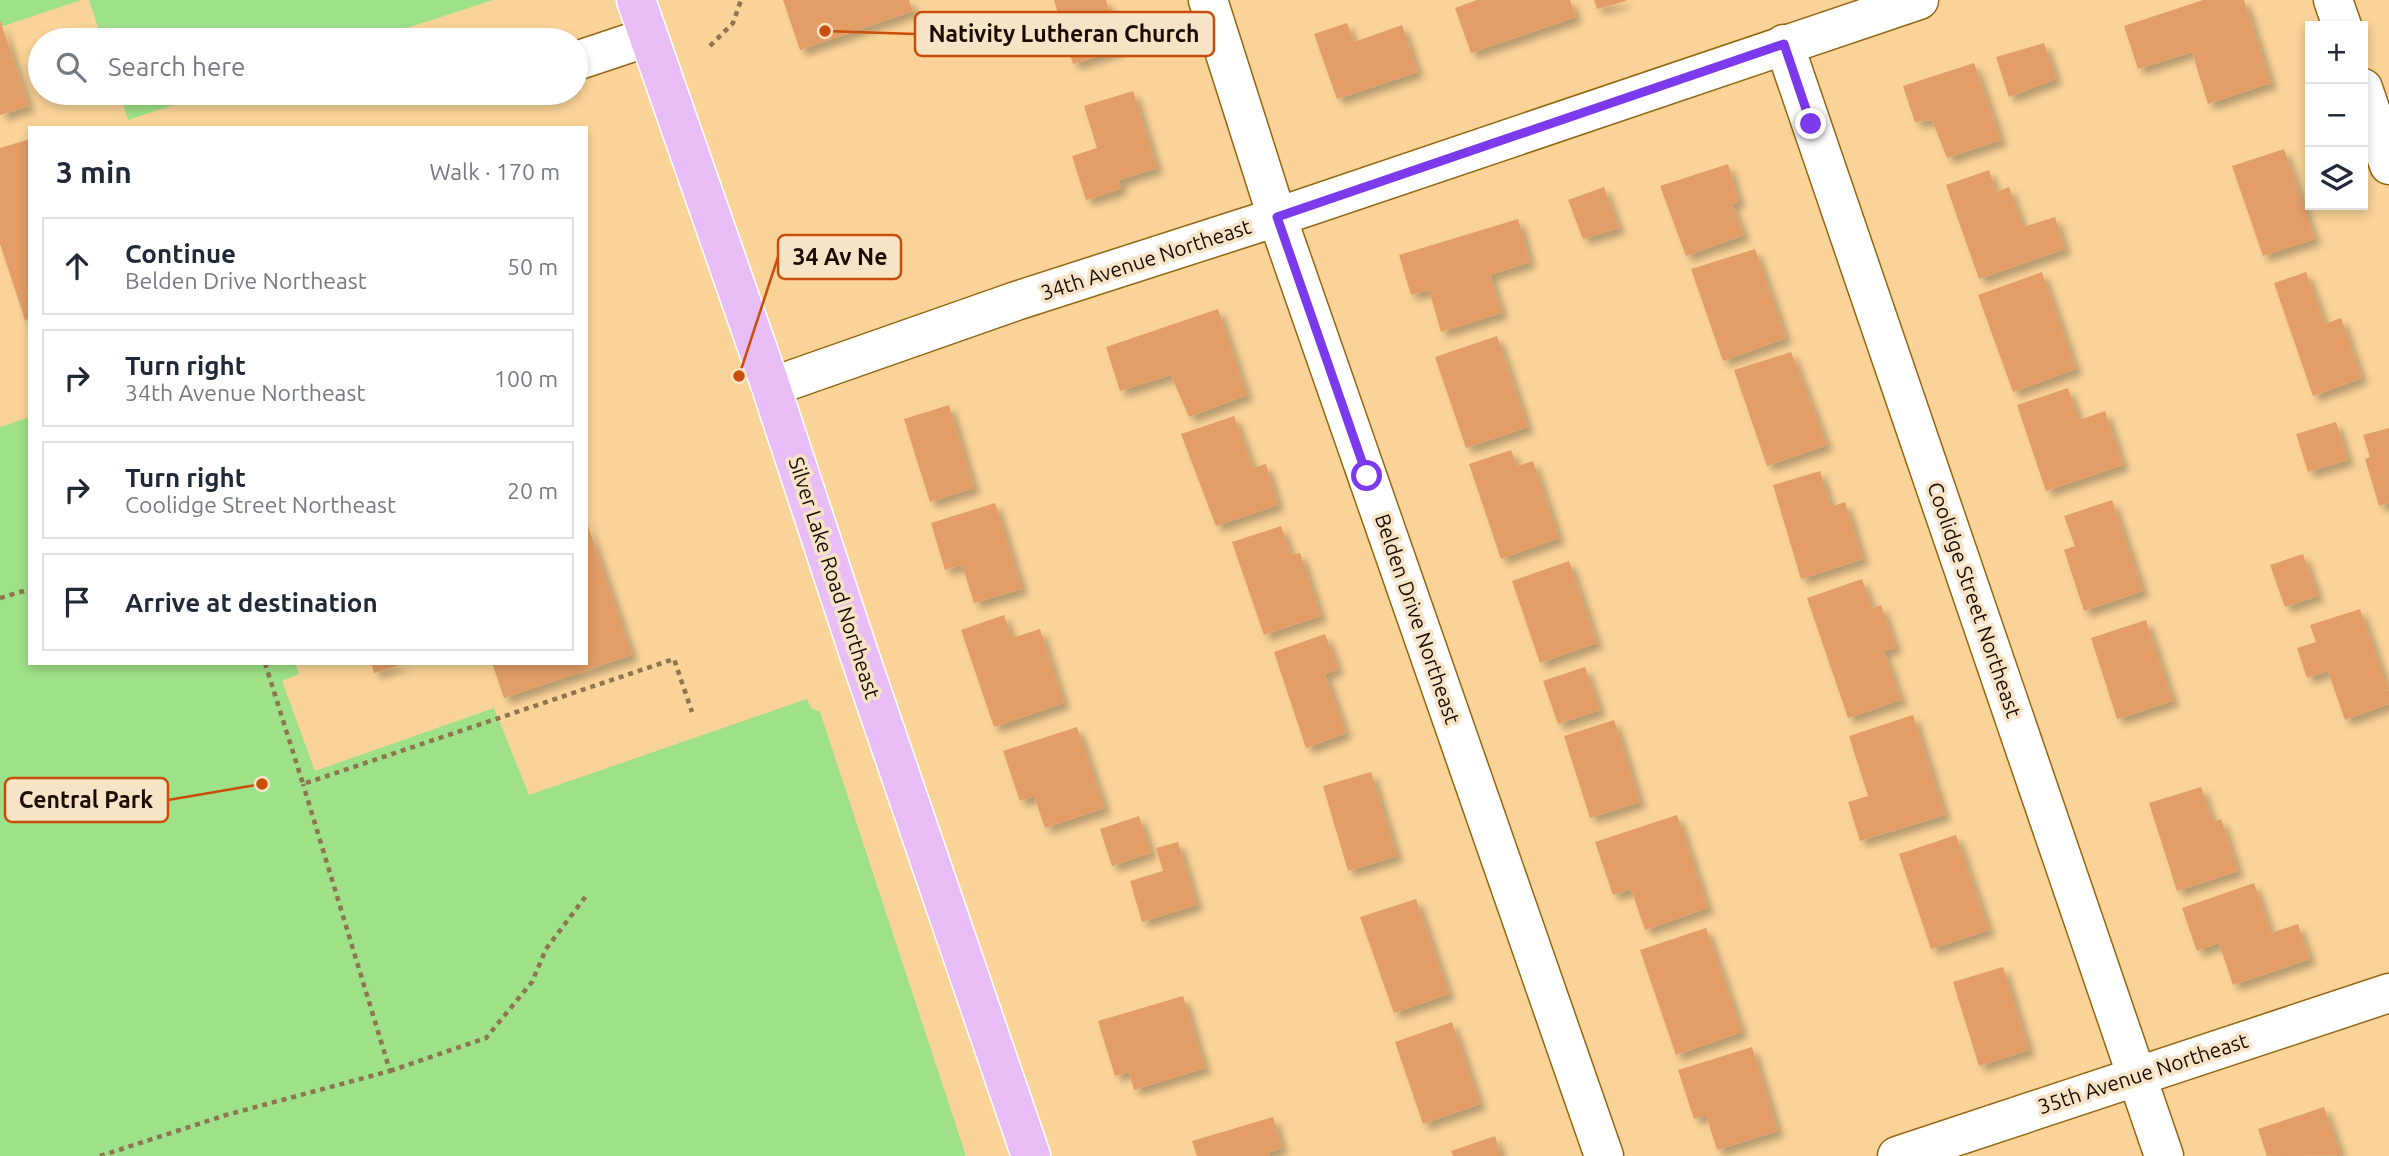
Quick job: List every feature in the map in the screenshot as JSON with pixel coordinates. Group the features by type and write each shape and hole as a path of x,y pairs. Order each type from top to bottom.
{"main road":[{"name":"Silver Lake Road Northeast","path":"636,0 771,387 860,657 1031,1156"}],"street":[{"name":"Belden Drive Northeast","path":"1208,0 1277,217 1604,1156"},
{"name":"34th Avenue Northeast","path":"771,387 1016,301 1277,217 1919,0"},
{"path":"2333,0 2340,21"},
{"path":"588,57 648,37"},
{"name":"Coolidge Street Northeast","path":"1784,44 2164,1156"},
{"path":"2368,103 2389,165"},
{"name":"35th Avenue Northeast","path":"1897,1156 2389,993"}],"path":[{"path":"710,46 733,23 741,0"},
{"path":"0,598 28,590"},
{"path":"303,784 674,659 692,712"},
{"path":"266,665 390,1070"},
{"path":"100,1156 226,1115 390,1070 486,1038 532,982 546,949 586,896"}],"green space":[{"path":"0,0 81,0 0,27"},
{"path":"89,0 493,0 407,28 98,28"},
{"path":"123,105 174,105 128,120"},
{"path":"28,418 28,665 296,665 299,674 282,681 315,771 494,708 529,795 807,699 811,708 820,712 966,1156 0,1156 0,427"}],"building":[{"path":"783,0 909,0 913,11 800,50"},
{"path":"1054,0 1106,0 1121,49 1073,64"},
{"path":"1477,0 1570,0 1576,17 1471,53 1455,8"},
{"path":"1594,0 1626,0 1626,1 1597,9"},
{"path":"2203,0 2244,0 2271,83 2208,104 2192,52 2138,69 2124,26"},
{"path":"0,20 29,106 0,115"},
{"path":"1347,23 1354,42 1402,25 1418,72 1337,99 1314,34"},
{"path":"2044,43 2056,79 2009,97 1996,57"},
{"path":"1974,63 2001,140 1947,158 1932,120 1915,122 1903,86"},
{"path":"1133,91 1157,168 1119,180 1121,189 1086,200 1072,156 1097,148 1084,106"},
{"path":"28,140 28,319 25,320 0,244 0,148"},
{"path":"2284,149 2315,239 2263,256 2232,166"},
{"path":"1728,164 1739,201 1732,204 1744,235 1686,256 1660,186"},
{"path":"1989,170 1996,192 2009,187 2023,227 2055,217 2065,249 1979,279 1946,185"},
{"path":"1604,187 1619,228 1583,239 1568,200"},
{"path":"1518,219 1530,262 1490,275 1502,313 1441,332 1429,290 1411,295 1399,255"},
{"path":"1755,249 1786,338 1723,361 1691,269"},
{"path":"2042,272 2076,369 2013,392 1978,295"},
{"path":"2306,272 2325,324 2341,318 2362,378 2313,396 2274,283"},
{"path":"1218,309 1247,395 1189,417 1171,375 1120,391 1106,347"},
{"path":"1497,336 1528,427 1466,448 1435,357"},
{"path":"1791,352 1827,445 1767,466 1734,370"},
{"path":"2068,388 2079,420 2105,411 2123,465 2046,491 2017,405"},
{"path":"949,405 974,488 930,502 904,419"},
{"path":"1234,416 1253,468 1266,464 1278,505 1216,526 1181,434"},
{"path":"2336,422 2348,460 2308,472 2296,434"},
{"path":"2389,428 2389,503 2379,506 2365,459 2370,457 2363,435"},
{"path":"1511,450 1517,466 1533,461 1559,538 1501,559 1469,464"},
{"path":"1820,471 1831,507 1845,502 1863,559 1801,579 1773,485"},
{"path":"2112,500 2143,591 2084,611 2064,550 2075,546 2064,516"},
{"path":"995,503 1022,589 974,603 962,565 945,570 931,523"},
{"path":"588,526 632,655 504,698 493,665 588,665"},
{"path":"1281,526 1291,555 1300,553 1321,616 1264,635 1232,542"},
{"path":"2303,554 2318,596 2285,607 2270,565"},
{"path":"1569,561 1597,643 1540,663 1512,581"},
{"path":"1862,579 1872,608 1881,605 1896,648 1884,651 1901,700 1848,718 1807,598"},
{"path":"2360,609 2389,692 2389,704 2345,720 2328,671 2307,678 2297,648 2316,642 2310,625"},
{"path":"1004,615 1012,638 1040,629 1064,703 994,727 961,630"},
{"path":"2146,620 2173,701 2117,719 2091,638"},
{"path":"1325,634 1338,669 1325,674 1346,733 1306,748 1274,652"},
{"path":"372,665 400,665 374,673"},
{"path":"1585,667 1600,710 1558,724 1543,681"},
{"path":"1913,715 1945,815 1860,841 1848,802 1868,796 1849,736"},
{"path":"1614,720 1640,802 1590,818 1564,736"},
{"path":"1077,727 1105,808 1045,828 1034,796 1020,801 1003,751"},
{"path":"1371,772 1397,856 1348,871 1323,786"},
{"path":"2201,787 2213,822 2221,819 2238,871 2177,891 2149,803"},
{"path":"1677,815 1708,908 1645,930 1631,889 1613,895 1595,842"},
{"path":"1139,816 1151,853 1112,866 1100,829"},
{"path":"1956,835 1989,930 1931,949 1899,854"},
{"path":"1178,842 1197,905 1142,922 1130,881 1163,871 1156,848"},
{"path":"2254,883 2271,933 2298,924 2310,959 2233,985 2219,943 2197,951 2182,908"},
{"path":"1416,899 1449,994 1394,1013 1360,917"},
{"path":"1706,928 1742,1032 1676,1055 1640,950"},
{"path":"2003,967 2029,1050 1979,1066 1953,982"},
{"path":"1183,996 1205,1068 1134,1090 1129,1072 1115,1076 1098,1021"},
{"path":"1452,1022 1480,1104 1423,1124 1395,1042"},
{"path":"1752,1047 1778,1131 1717,1150 1706,1115 1694,1119 1678,1070"},
{"path":"2324,1107 2341,1155 2267,1156 2258,1129"},
{"path":"1273,1117 1282,1148 1268,1153 1269,1156 1197,1156 1192,1141"},
{"path":"1495,1136 1501,1156 1453,1156 1451,1151"}],"place":[{"name":"Nativity Lutheran Church","path":"825,31"},
{"name":"34 Av Ne","path":"739,376"},
{"name":"Central Park","path":"262,784"}],"route":[{"path":"1367,476 1277,217 1784,44 1811,124"}]}
